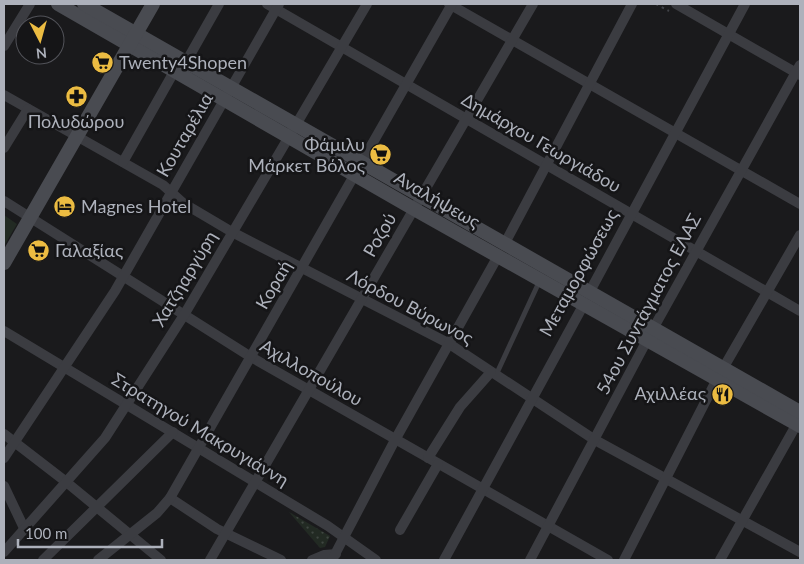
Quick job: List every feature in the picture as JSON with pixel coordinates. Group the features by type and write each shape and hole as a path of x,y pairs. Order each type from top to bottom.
{"main road":[{"name":"Αναλήψεως","path":"58,4 133,39 799,420"},
{"name":"Αναλήψεως","path":"84,4 133,39"},
{"path":"4,263 153,4"},
{"name":"Αναλήψεως","path":"501,250 540,279 586,299"}],"street":[{"path":"4,46 30,4"},
{"path":"123,162 218,4"},
{"name":"Χατζηαργύρη","path":"4,552 105,438 184,315 368,4"},
{"path":"451,4 800,204"},
{"name":"Κοραή","path":"98,560 157,513 170,498 408,85 451,4"},
{"name":"Ροζού","path":"210,560 307,390 533,4"},
{"path":"312,560 324,555 334,557 395,440 501,250 632,4"},
{"path":"676,4 799,71"},
{"name":"Μεταμορφώσεως","path":"444,560 745,4"},
{"name":"Δημάρχου Γεωργιάδου","path":"274,5 341,48 800,311"},
{"name":"Κουταρέλια","path":"4,458 124,276 228,94 274,5"},
{"name":"54ου Συντάγματος ΕΛΑΣ","path":"530,560 696,251 799,71"},
{"name":"Λόρδου Βύρωνος","path":"4,95 123,162 171,192 183,203 232,232 448,343 595,440 800,552"},
{"path":"4,148 28,109"},
{"name":"Αχιλλοπούλου","path":"4,202 251,357 608,560"},
{"path":"624,560 720,374 800,235"},
{"name":"Στρατηγού Μακρυγιάννη","path":"4,331 199,448 376,560"},
{"path":"428,458 460,407 493,373"},
{"path":"720,560 799,420"},
{"path":"43,560 97,509 173,432"},
{"path":"4,434 65,481 158,559"},
{"path":"400,530 438,464"},
{"path":"4,486 24,528"},
{"path":"170,498 226,534 281,560"}],"lane":[{"path":"493,373 540,279"}],"shaded area":[{"path":"4,215 17,224 4,246"},
{"path":"289,512 330,536 325,547 320,548"}],"place":[{"name":"Twenty4Shopen","path":"103,63"},
{"name":"Πολυδώρου","path":"76,97"},
{"name":"Φάμιλυ Μάρκετ Βόλος","path":"381,155"},
{"name":"Magnes Hotel","path":"65,207"},
{"name":"Γαλαξίας","path":"39,251"},
{"name":"Αχιλλέας","path":"722,394"}]}
